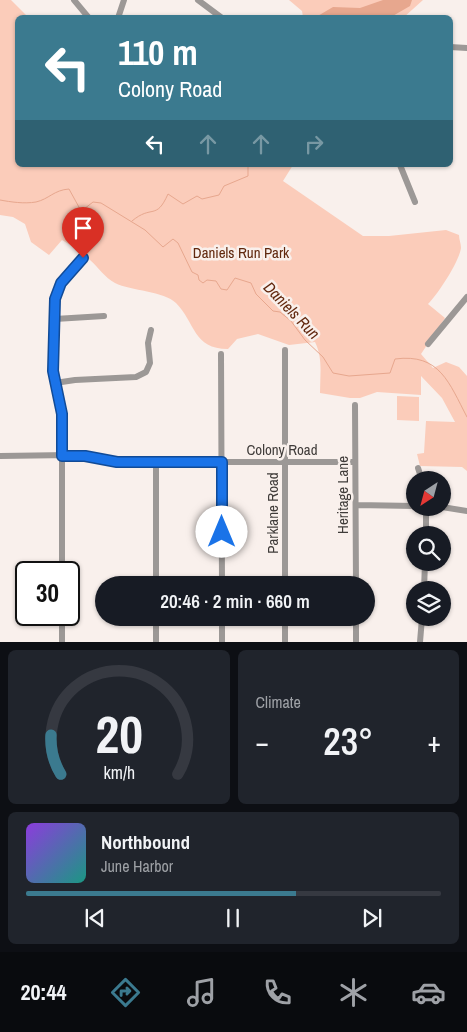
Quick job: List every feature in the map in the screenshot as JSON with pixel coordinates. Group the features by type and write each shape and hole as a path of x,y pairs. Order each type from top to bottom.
{"street":[{"path":"74,0 86,15"},
{"path":"119,15 124,0"},
{"path":"198,0 218,15"},
{"path":"453,47 467,48"},
{"path":"401,167 415,202"},
{"path":"62,561 62,414 53,367 55,299 58,288 83,258"},
{"path":"428,344 467,297"},
{"path":"55,319 104,316"},
{"path":"55,383 142,375 150,363 148,343 151,330"},
{"name":"Parklane Road","path":"284,350 285,576"},
{"path":"221,354 222,576"},
{"name":"Heritage Lane","path":"355,405 356,576"},
{"name":"Colony Road","path":"0,456 85,456 117,462 156,463 355,462"},
{"path":"156,463 156,576"},
{"path":"356,505 406,506"},
{"path":"451,508 467,511"},
{"path":"62,626 62,642"},
{"path":"156,626 156,642"},
{"path":"222,626 222,642"},
{"path":"285,626 285,642"},
{"path":"356,626 356,642"},
{"path":"420,642 421,626"}],"green space":[{"name":"Daniels Run Park","path":"0,0 11,0 26,15 15,15 15,167 292,167 283,181 363,236 389,236 446,230 459,235 461,248 456,261 442,286 428,304 445,318 421,354 433,368 446,362 459,367 467,376 467,471 462,467 420,466 417,454 424,453 426,421 455,422 442,398 421,376 421,395 377,392 360,398 350,398 320,393 320,360 315,342 289,345 258,334 237,339 228,349 216,348 201,339 182,310 171,299 122,286 111,281 84,254 62,240 49,255 31,242 25,224 13,217 0,215"},
{"path":"289,0 423,0 406,15 303,15 302,11"},
{"path":"397,396 419,397 419,421 397,420"}],"shaded area":[{"path":"383,0 412,0 410,6 394,15 319,15 333,7 360,8"}],"waterway":[{"path":"132,221 144,213 157,210 168,194 183,204 197,196 202,199 219,195 224,186 248,176 248,167"},
{"name":"Daniels Run","path":"0,200 22,203 36,202 59,191 69,189 80,209 84,209 93,202 101,203 145,230 163,247 173,239 178,243 192,272 198,275 199,280 203,283 207,280 216,281 221,289 227,290 235,278 251,283 256,294 273,311 280,312 291,321 305,340 323,357 333,373 349,376 390,373 395,359 410,358 423,361 441,373 467,417"}],"route":[{"path":"83,258 61,283 55,299 53,371 62,414 62,456 85,456 117,462 222,462 222,532"}]}
